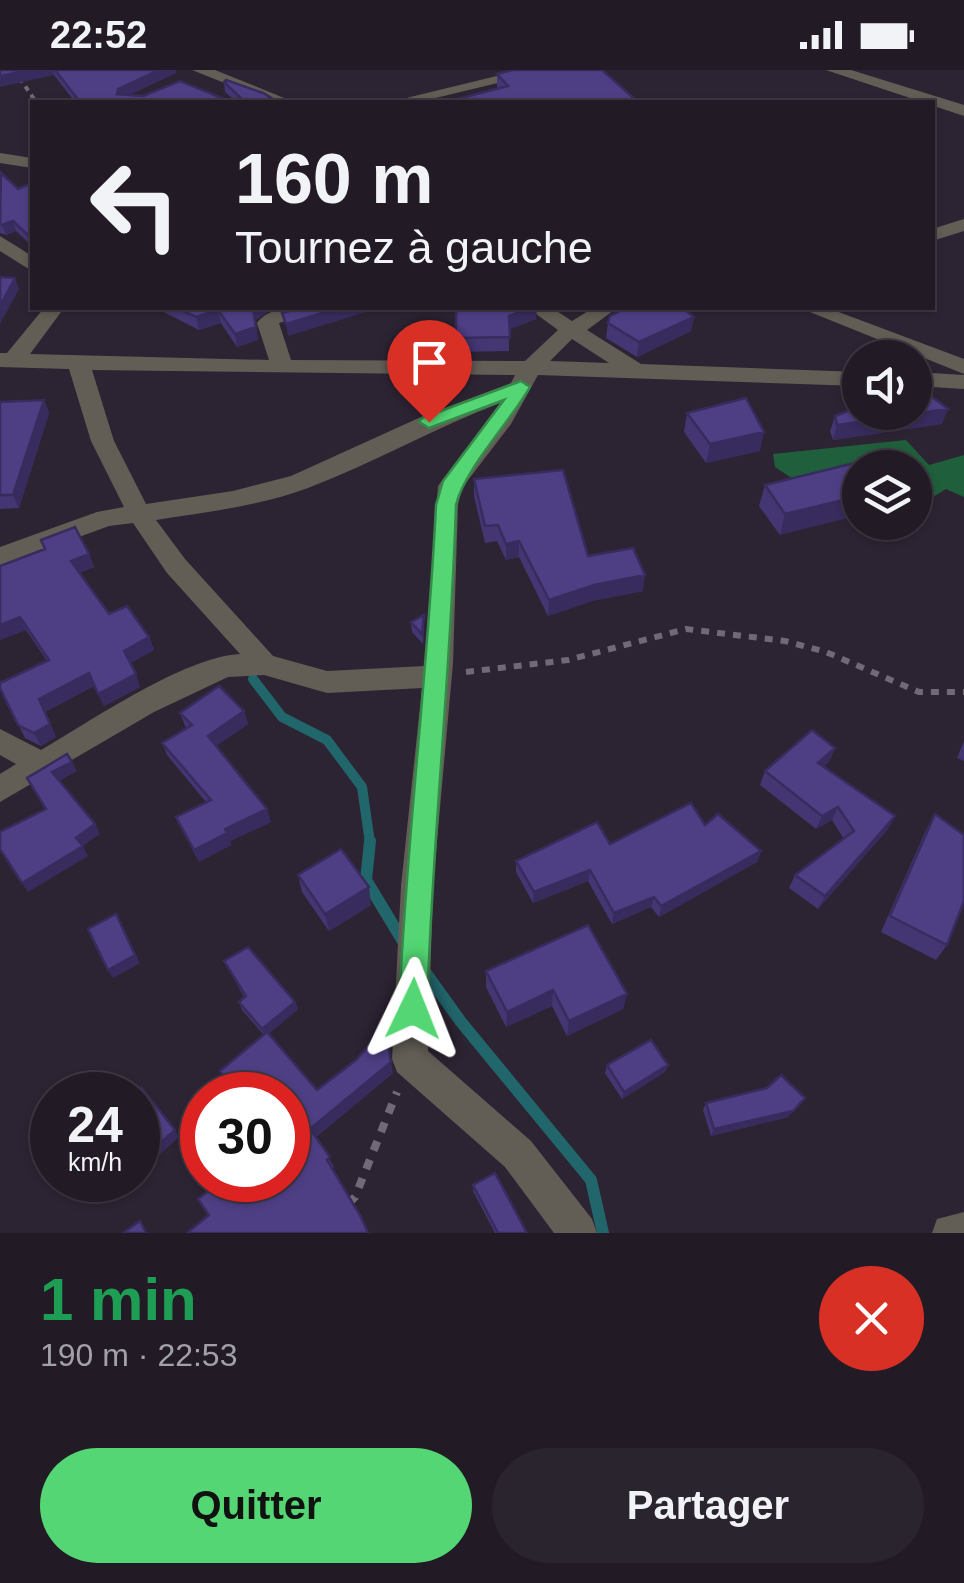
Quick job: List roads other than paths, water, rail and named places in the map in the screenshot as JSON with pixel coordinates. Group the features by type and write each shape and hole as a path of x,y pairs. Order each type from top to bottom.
{"street":[{"path":"181,82 205,70 281,100"},
{"path":"407,100 543,70"},
{"path":"834,70 928,100"},
{"path":"898,100 915,96"},
{"path":"935,102 964,111"},
{"path":"935,234 964,225"},
{"path":"0,242 27,275"},
{"path":"6,360 52,310"},
{"path":"282,366 268,324 272,318 299,310"},
{"path":"542,310 640,372"},
{"path":"578,1233 518,1154 410,1059 418,886 450,486 502,419 525,378 551,345 604,310"},
{"path":"815,310 964,367"},
{"path":"6,360 282,366 525,378 640,372 842,379"},
{"path":"80,362 82,384 98,425 141,512 174,564 264,664"},
{"path":"0,557 74,527 141,512 233,500 299,482 525,378"},
{"path":"932,381 964,382"},
{"path":"0,789 196,677 224,666 264,664 327,682 436,676"},
{"path":"0,741 43,765"},
{"path":"951,1233 964,1231"}],"waterway":[{"path":"253,679 282,717 327,740 362,787 370,842"},
{"path":"370,842 366,880 404,943"},
{"path":"423,969 461,1022 591,1180 603,1233"}]}
